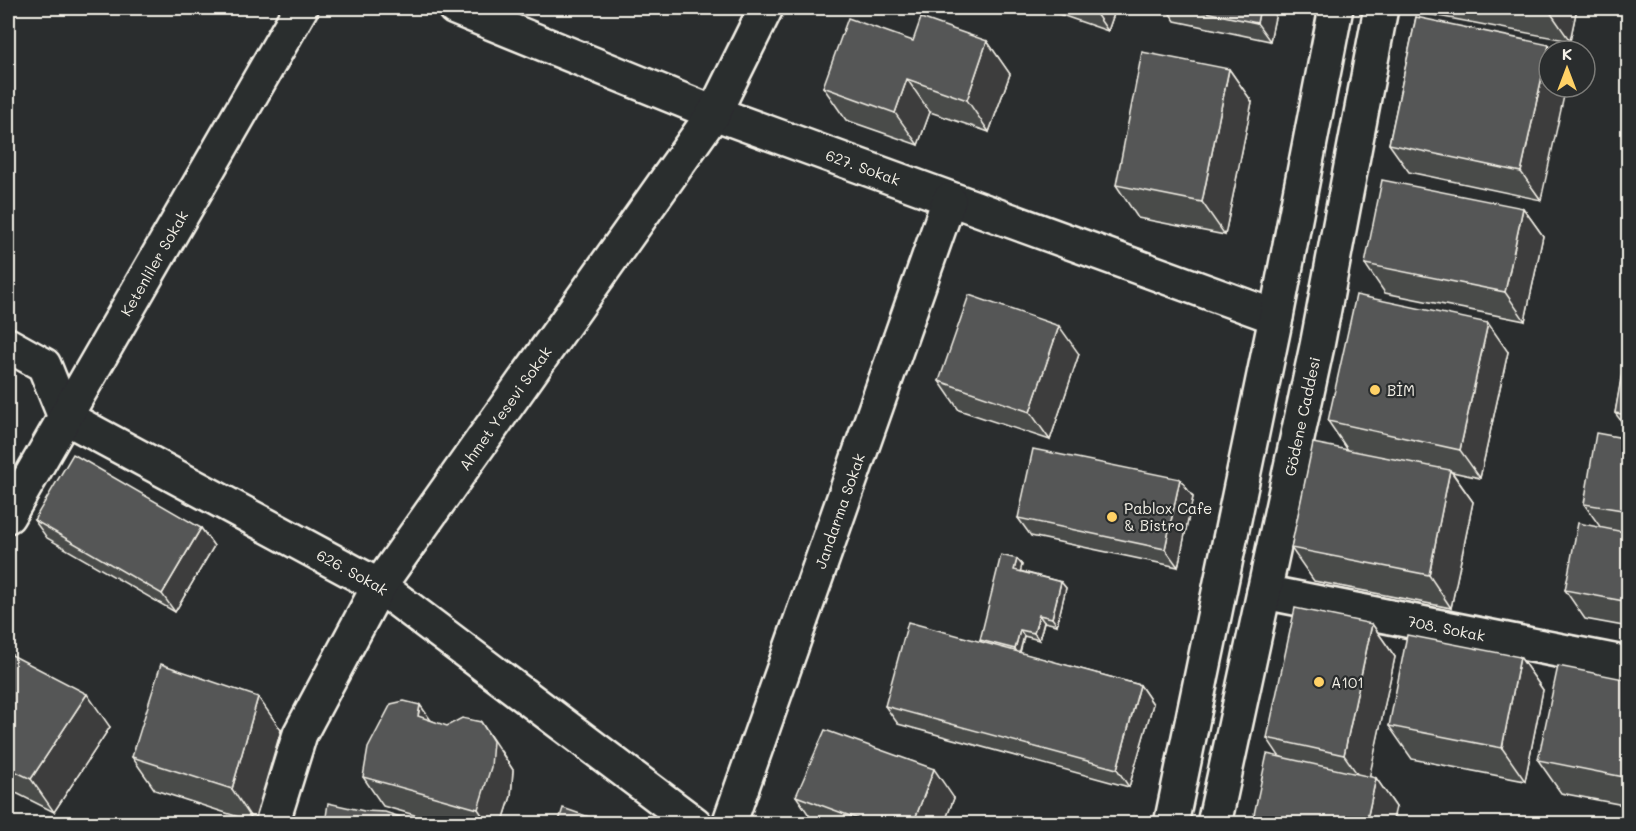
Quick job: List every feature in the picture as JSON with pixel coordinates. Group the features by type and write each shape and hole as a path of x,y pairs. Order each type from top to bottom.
{"street":[{"name":"Ketenliler Sokak","path":"8,516 301,8"},
{"name":"627. Sokak","path":"455,8 714,113 1276,317"},
{"name":"Ahmet Yesevi Sokak","path":"272,824 300,734 379,586 714,113 766,8"},
{"path":"1171,824 1276,317 1336,8"},
{"name":"Gödene Caddesi","path":"1214,824 1317,346 1381,8"},
{"name":"Jandarma Sokak","path":"729,824 950,200"},
{"path":"8,345 44,365 65,417"},
{"name":"626. Sokak","path":"65,417 379,586 695,824"},
{"name":"708. Sokak","path":"1264,592 1629,664"}],"building":[{"path":"1186,8 1260,8 1257,23"},
{"path":"1526,8 1551,8 1550,12"},
{"path":"1416,17 1537,42 1537,99 1521,172 1389,144"},
{"path":"848,18 913,41 921,18 987,41 967,100 907,79 895,113 823,87"},
{"path":"1142,52 1229,69 1202,202 1116,185"},
{"path":"1382,180 1523,208 1505,292 1365,264"},
{"path":"969,295 1059,326 1030,412 939,381"},
{"path":"1356,295 1488,323 1460,450 1328,421"},
{"path":"1629,338 1629,415 1615,413"},
{"path":"1596,433 1629,439 1629,511 1584,504"},
{"path":"1313,443 1450,470 1429,575 1291,548"},
{"name":"Pablox Cafe & Bistro","path":"1033,449 1180,479 1165,549 1018,518"},
{"path":"73,454 201,528 162,594 34,520"},
{"path":"1578,523 1629,533 1629,602 1565,590"},
{"path":"1001,555 1017,559 1014,570 1061,582 1052,618 1039,615 1034,633 1020,630 1015,649 980,640"},
{"path":"1295,608 1372,624 1344,755 1267,738"},
{"path":"908,622 1140,685 1117,769 885,706"},
{"path":"1407,635 1520,657 1502,748 1389,726"},
{"path":"8,653 87,694 31,779 8,768"},
{"path":"161,664 258,697 232,789 132,757"},
{"path":"1558,666 1629,680 1629,778 1538,760"},
{"path":"404,701 420,705 418,716 447,726 462,718 481,722 493,741 491,767 478,809 363,777 368,748 391,704"},
{"path":"825,730 934,769 913,824 872,824 796,796"},
{"path":"1267,754 1376,778 1366,824 1252,824"},
{"path":"328,803 364,811 385,812 406,819 410,824 325,824"},
{"path":"563,808 609,824 558,824"}],"place":[{"name":"BİM","path":"1375,390"},
{"name":"Pablox Cafe & Bistro","path":"1112,517"},
{"name":"A101","path":"1319,682"}]}
